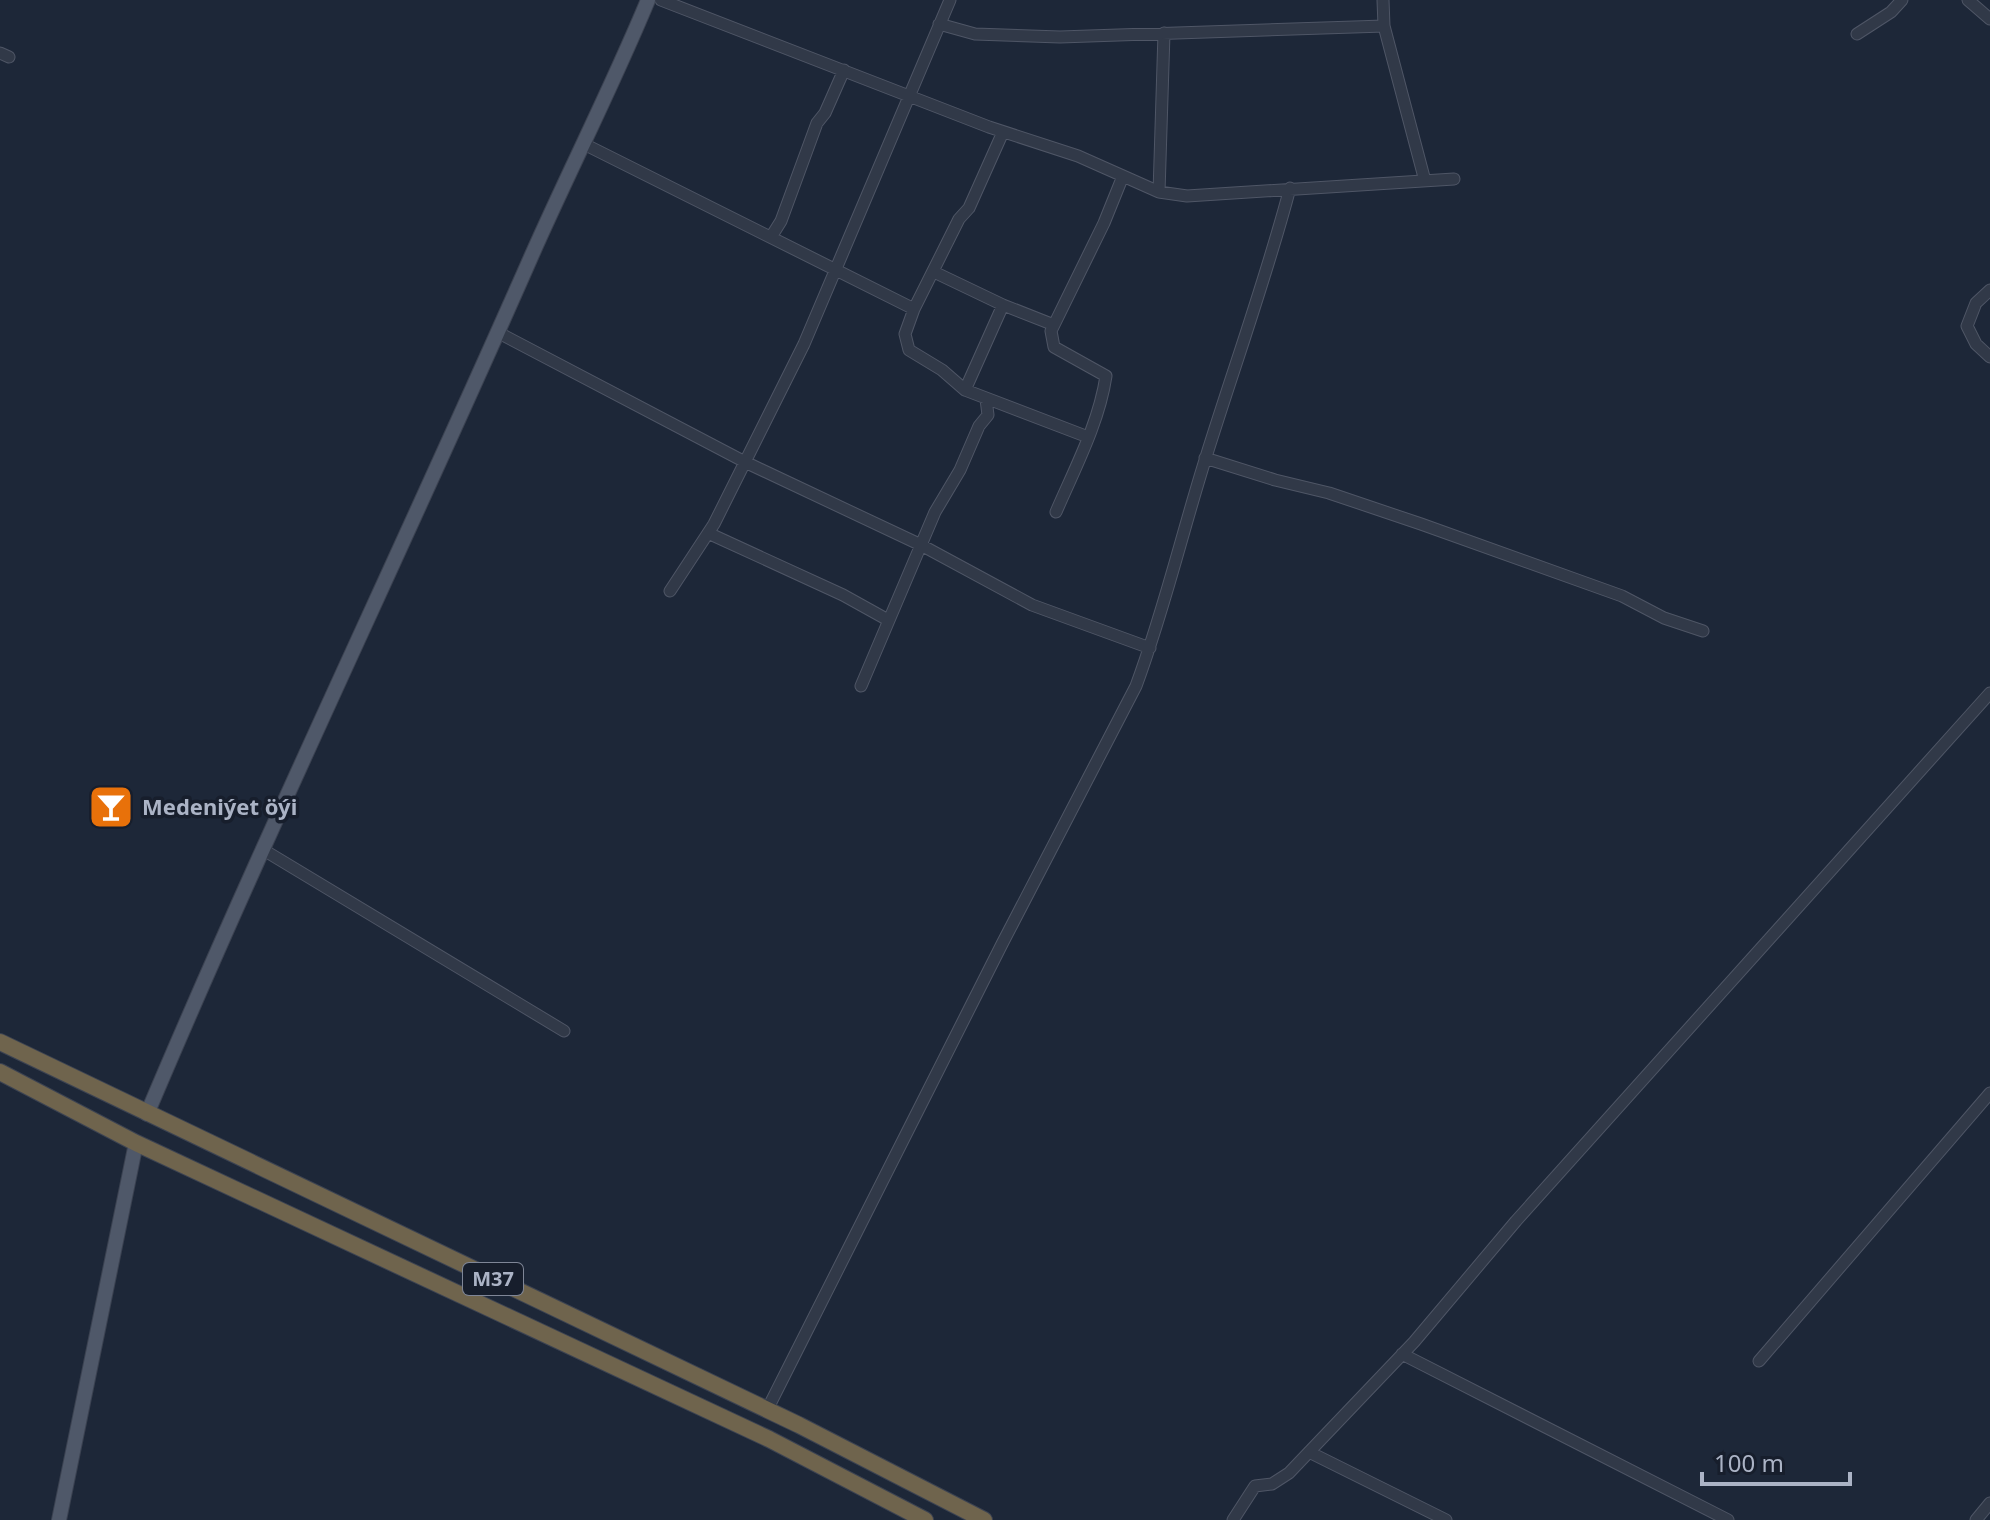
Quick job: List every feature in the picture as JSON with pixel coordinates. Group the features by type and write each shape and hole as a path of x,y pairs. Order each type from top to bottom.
{"highway":[{"name":"M37","path":"0,1042 767,1410 984,1520"},
{"name":"M37","path":"0,1072 136,1143 769,1439 925,1520"}],"main road":[{"path":"147,1114 262,849 326,716 619,71 648,0"},
{"path":"59,1520 136,1143"}],"street":[{"path":"661,0 1003,132 1078,156 1159,192 1187,196 1454,179"},
{"path":"670,591 708,533 804,344 950,0"},
{"path":"1383,0 1384,26 1425,181"},
{"path":"1857,34 1891,12 1902,0"},
{"path":"1968,0 1990,19"},
{"path":"939,24 975,34 1060,37 1384,26"},
{"path":"1159,192 1164,33"},
{"path":"771,237 781,221 817,123 825,113 844,70"},
{"path":"1003,132 969,208 959,219 914,309 905,334 909,350 942,370 965,390 1088,437"},
{"path":"584,144 914,309"},
{"path":"1056,512 1088,437 1106,376 1054,347 1051,331 1123,176"},
{"path":"767,1410 1136,686 1205,458 1268,270 1290,188"},
{"path":"934,272 1054,325"},
{"path":"1990,290 1976,303 1967,326 1976,344 1990,357"},
{"path":"965,390 1003,305"},
{"path":"499,333 745,462 921,545 1032,605 1150,648"},
{"path":"861,686 935,512 960,470 979,426 988,415 986,399"},
{"path":"1205,458 1329,493 1421,524 1622,596 1664,618 1703,631"},
{"path":"708,533 843,595 888,620"},
{"path":"1233,1520 1255,1486 1272,1484 1289,1473 1402,1354 1516,1221 1990,693"},
{"path":"262,849 564,1031"},
{"path":"1759,1361 1990,1093"},
{"path":"1402,1354 1728,1520"},
{"path":"1309,1452 1446,1520"},
{"path":"1976,1520 1990,1503"}],"place":[{"name":"Medeniýet öýi","path":"111,807"}]}
